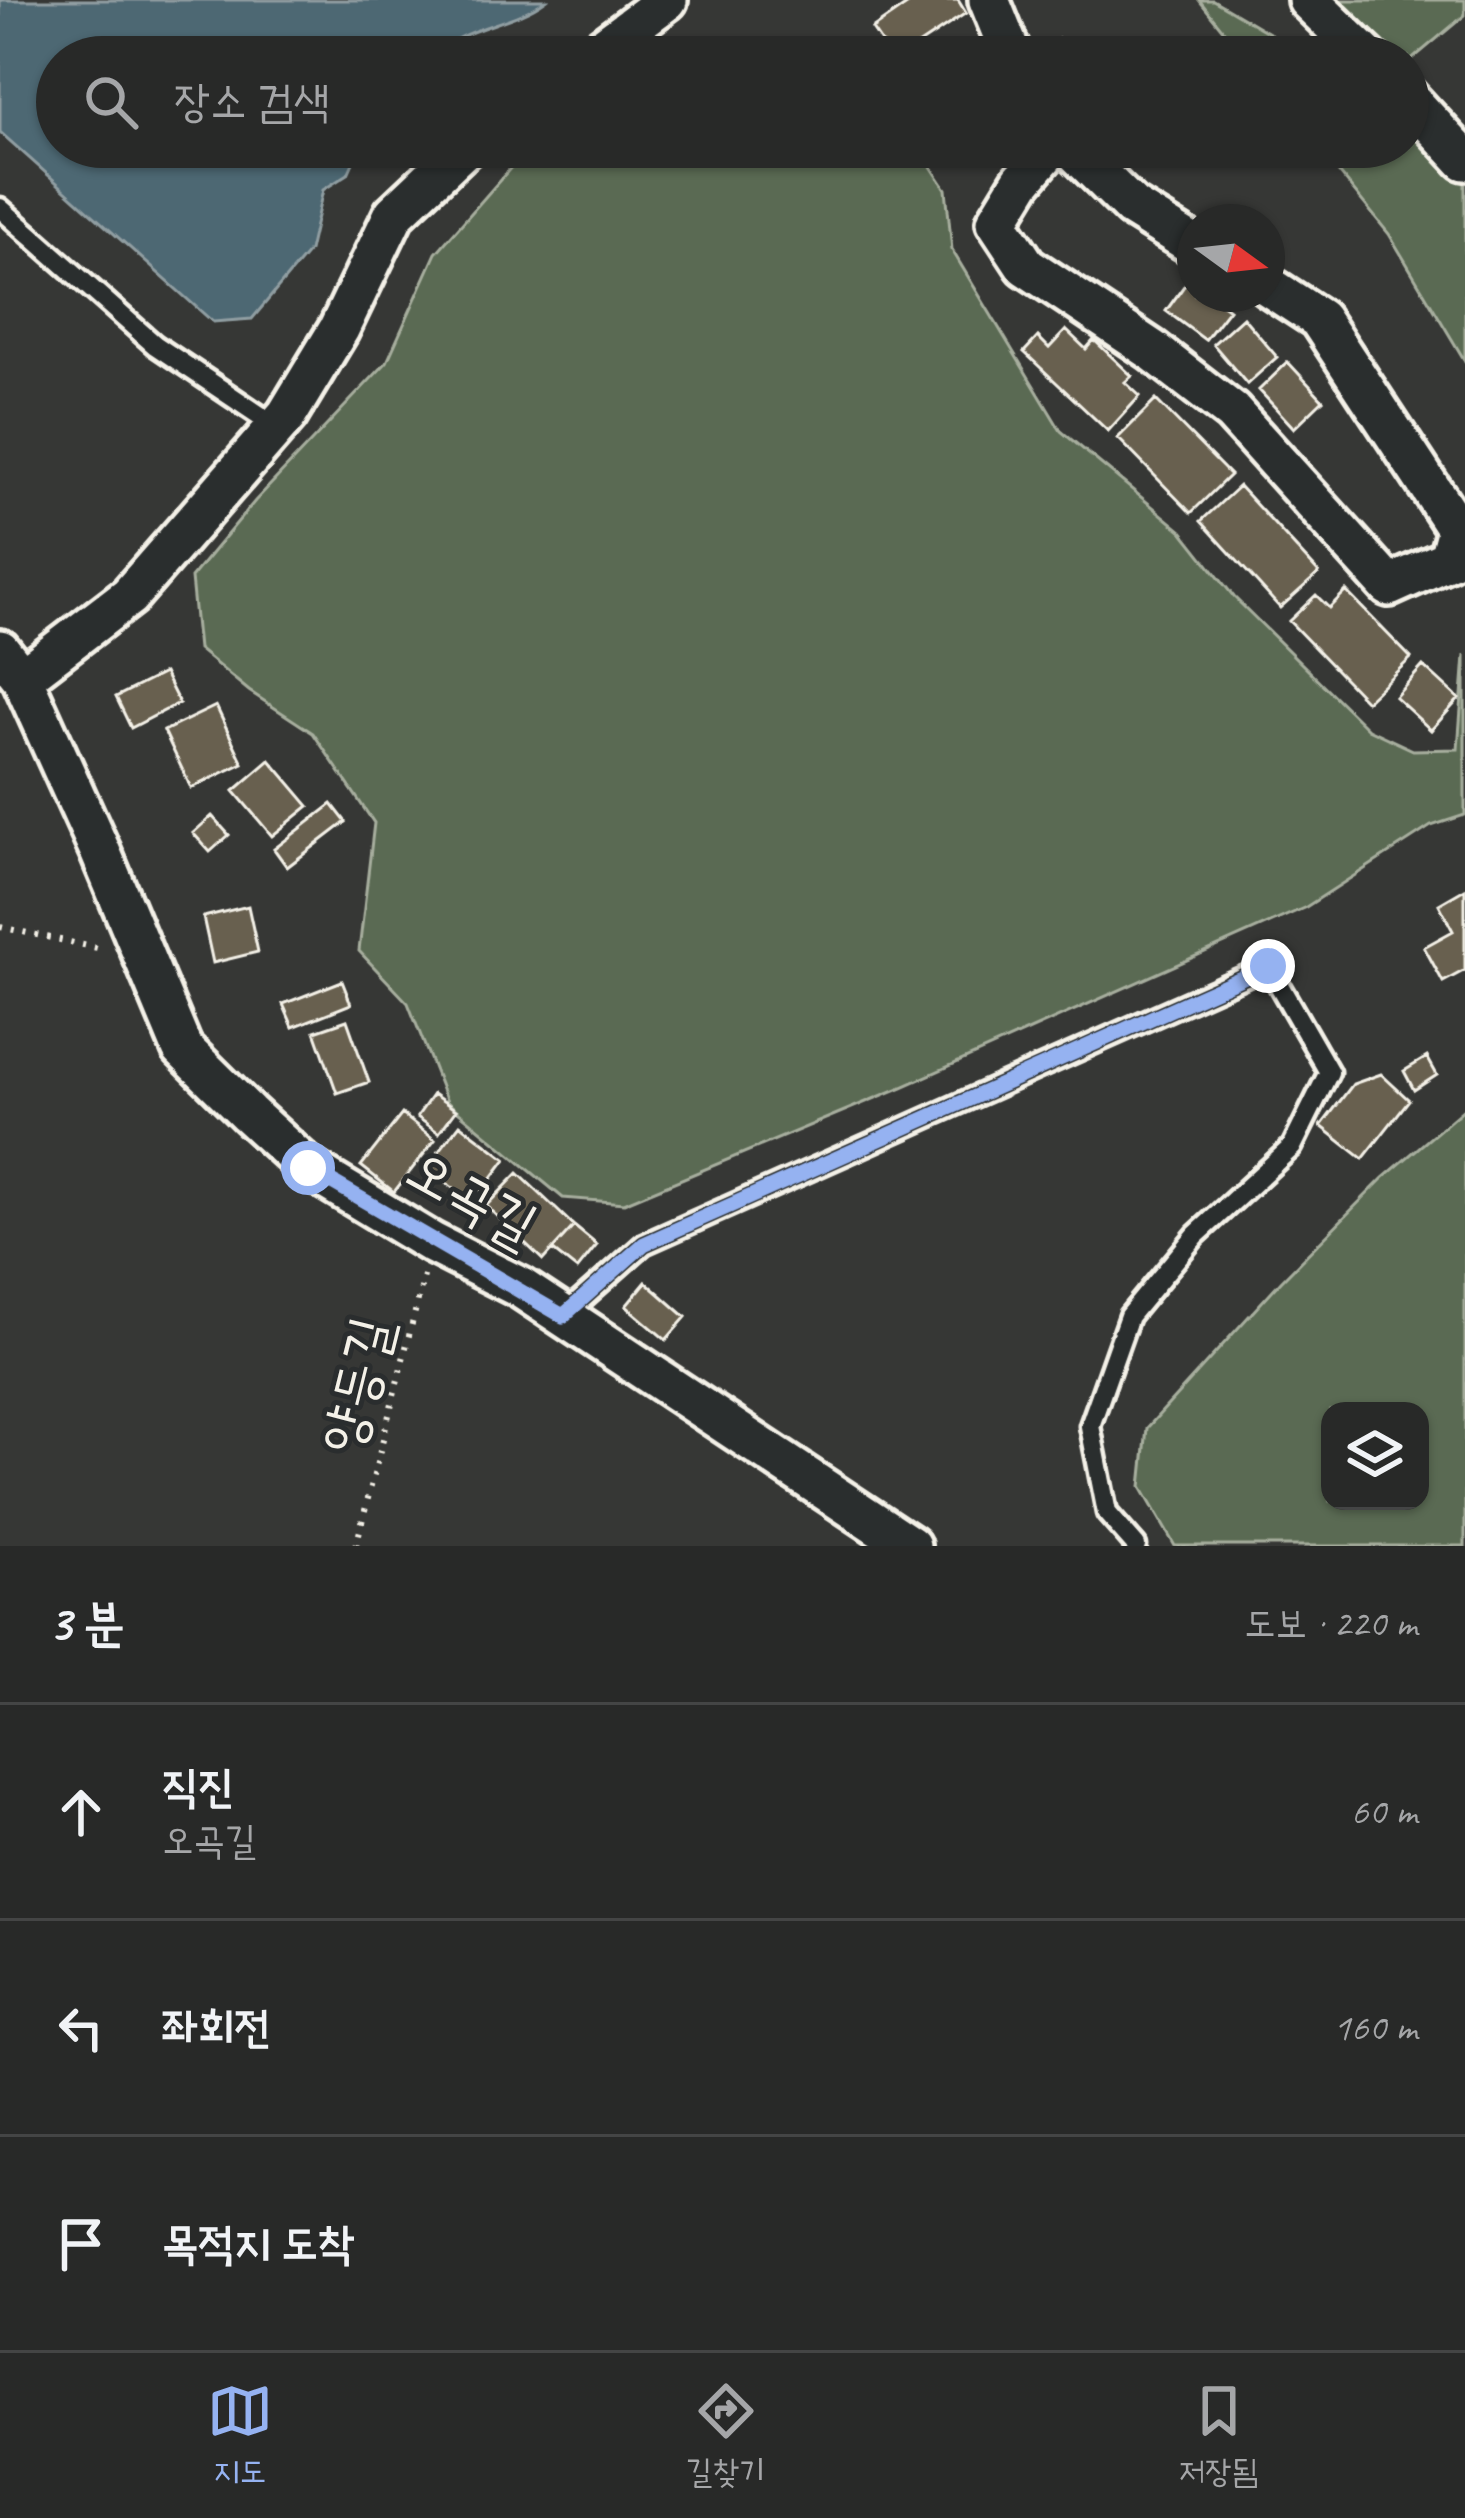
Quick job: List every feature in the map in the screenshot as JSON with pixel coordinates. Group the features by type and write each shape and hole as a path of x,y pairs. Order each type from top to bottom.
{"street":[{"path":"618,36 667,0"},
{"path":"989,0 1004,36"},
{"path":"1308,0 1345,36"},
{"path":"1429,121 1465,160"},
{"path":"11,664 129,596 277,427 339,329 394,214 443,168"},
{"path":"1033,168 998,222 1026,266 1152,350 1232,412 1389,586 1449,560 1457,529 1318,319 1285,297"},
{"path":"1092,168 1132,207 1177,235"},
{"name":"오곡길","path":"11,664 100,851 182,1048 248,1113 308,1168 432,1243 520,1288 910,1546"}],"lane":[{"path":"0,208 155,345 277,427"},
{"path":"563,1316 644,1244 1268,966 1329,1072 1292,1147 1196,1234 1129,1316 1090,1426 1107,1514 1136,1546"}],"path":[{"path":"0,927 143,958"},
{"name":"양등길","path":"356,1546 432,1243"}],"green space":[{"path":"1199,0 1213,0 1274,36 1228,36"},
{"path":"1334,0 1465,0 1465,15 1429,45 1429,36 1377,36"},
{"path":"1429,131 1465,151 1465,361 1389,234 1335,168 1429,168"},
{"path":"511,168 932,168 946,189 952,250 1061,431 1182,531 1234,597 1368,729 1413,750 1458,749 1465,655 1465,815 1431,826 1306,907 902,1087 624,1203 563,1198 447,1102 408,1003 359,951 374,823 313,733 249,691 198,649 191,578 255,501 387,362 436,253"},
{"path":"1465,1108 1465,1546 1175,1546 1141,1487 1147,1428 1383,1178"}],"water":[{"path":"0,0 546,0 463,36 36,36 36,164 0,132"},
{"path":"40,168 351,168 323,190 309,251 252,319 213,322"}],"building":[{"path":"914,0 958,0 966,13 932,36 877,36 872,29"},
{"path":"1177,296 1177,312 1227,312 1205,340 1166,311"},
{"path":"1243,317 1277,357 1247,384 1213,344"},
{"path":"1066,330 1086,349 1094,340 1132,376 1125,382 1140,396 1108,431 1024,352 1038,337 1049,348"},
{"path":"1288,362 1323,400 1294,428 1259,390"},
{"path":"1156,400 1230,475 1191,513 1118,438"},
{"path":"1239,486 1319,573 1280,608 1201,521"},
{"path":"1346,591 1411,658 1366,701 1289,621 1316,595 1329,608"},
{"path":"1423,666 1459,699 1431,730 1395,697"},
{"path":"164,673 179,703 131,728 116,697"},
{"path":"216,706 243,763 191,788 164,731"},
{"path":"270,760 309,806 272,836 234,791"},
{"path":"332,804 346,822 287,867 274,849"},
{"path":"212,816 229,835 210,852 193,833"},
{"path":"1465,889 1465,970 1443,982 1424,947 1453,931 1439,904"},
{"path":"248,906 258,952 213,963 203,917"},
{"path":"342,981 351,1004 293,1027 283,1004"},
{"path":"347,1020 369,1082 337,1093 315,1031"},
{"path":"1427,1057 1437,1075 1414,1090 1404,1071"},
{"path":"1381,1074 1409,1100 1363,1159 1321,1126 1353,1084"},
{"path":"433,1094 456,1110 439,1133 417,1117"},
{"path":"402,1114 435,1140 394,1192 361,1166"},
{"path":"460,1124 506,1159 473,1203 426,1168"},
{"path":"518,1173 574,1226 543,1260 486,1206"},
{"path":"574,1226 597,1245 577,1270 552,1250"},
{"path":"646,1282 686,1317 666,1340 626,1306"}],"route":[{"path":"308,1168 563,1316 644,1244 1268,966"}]}
